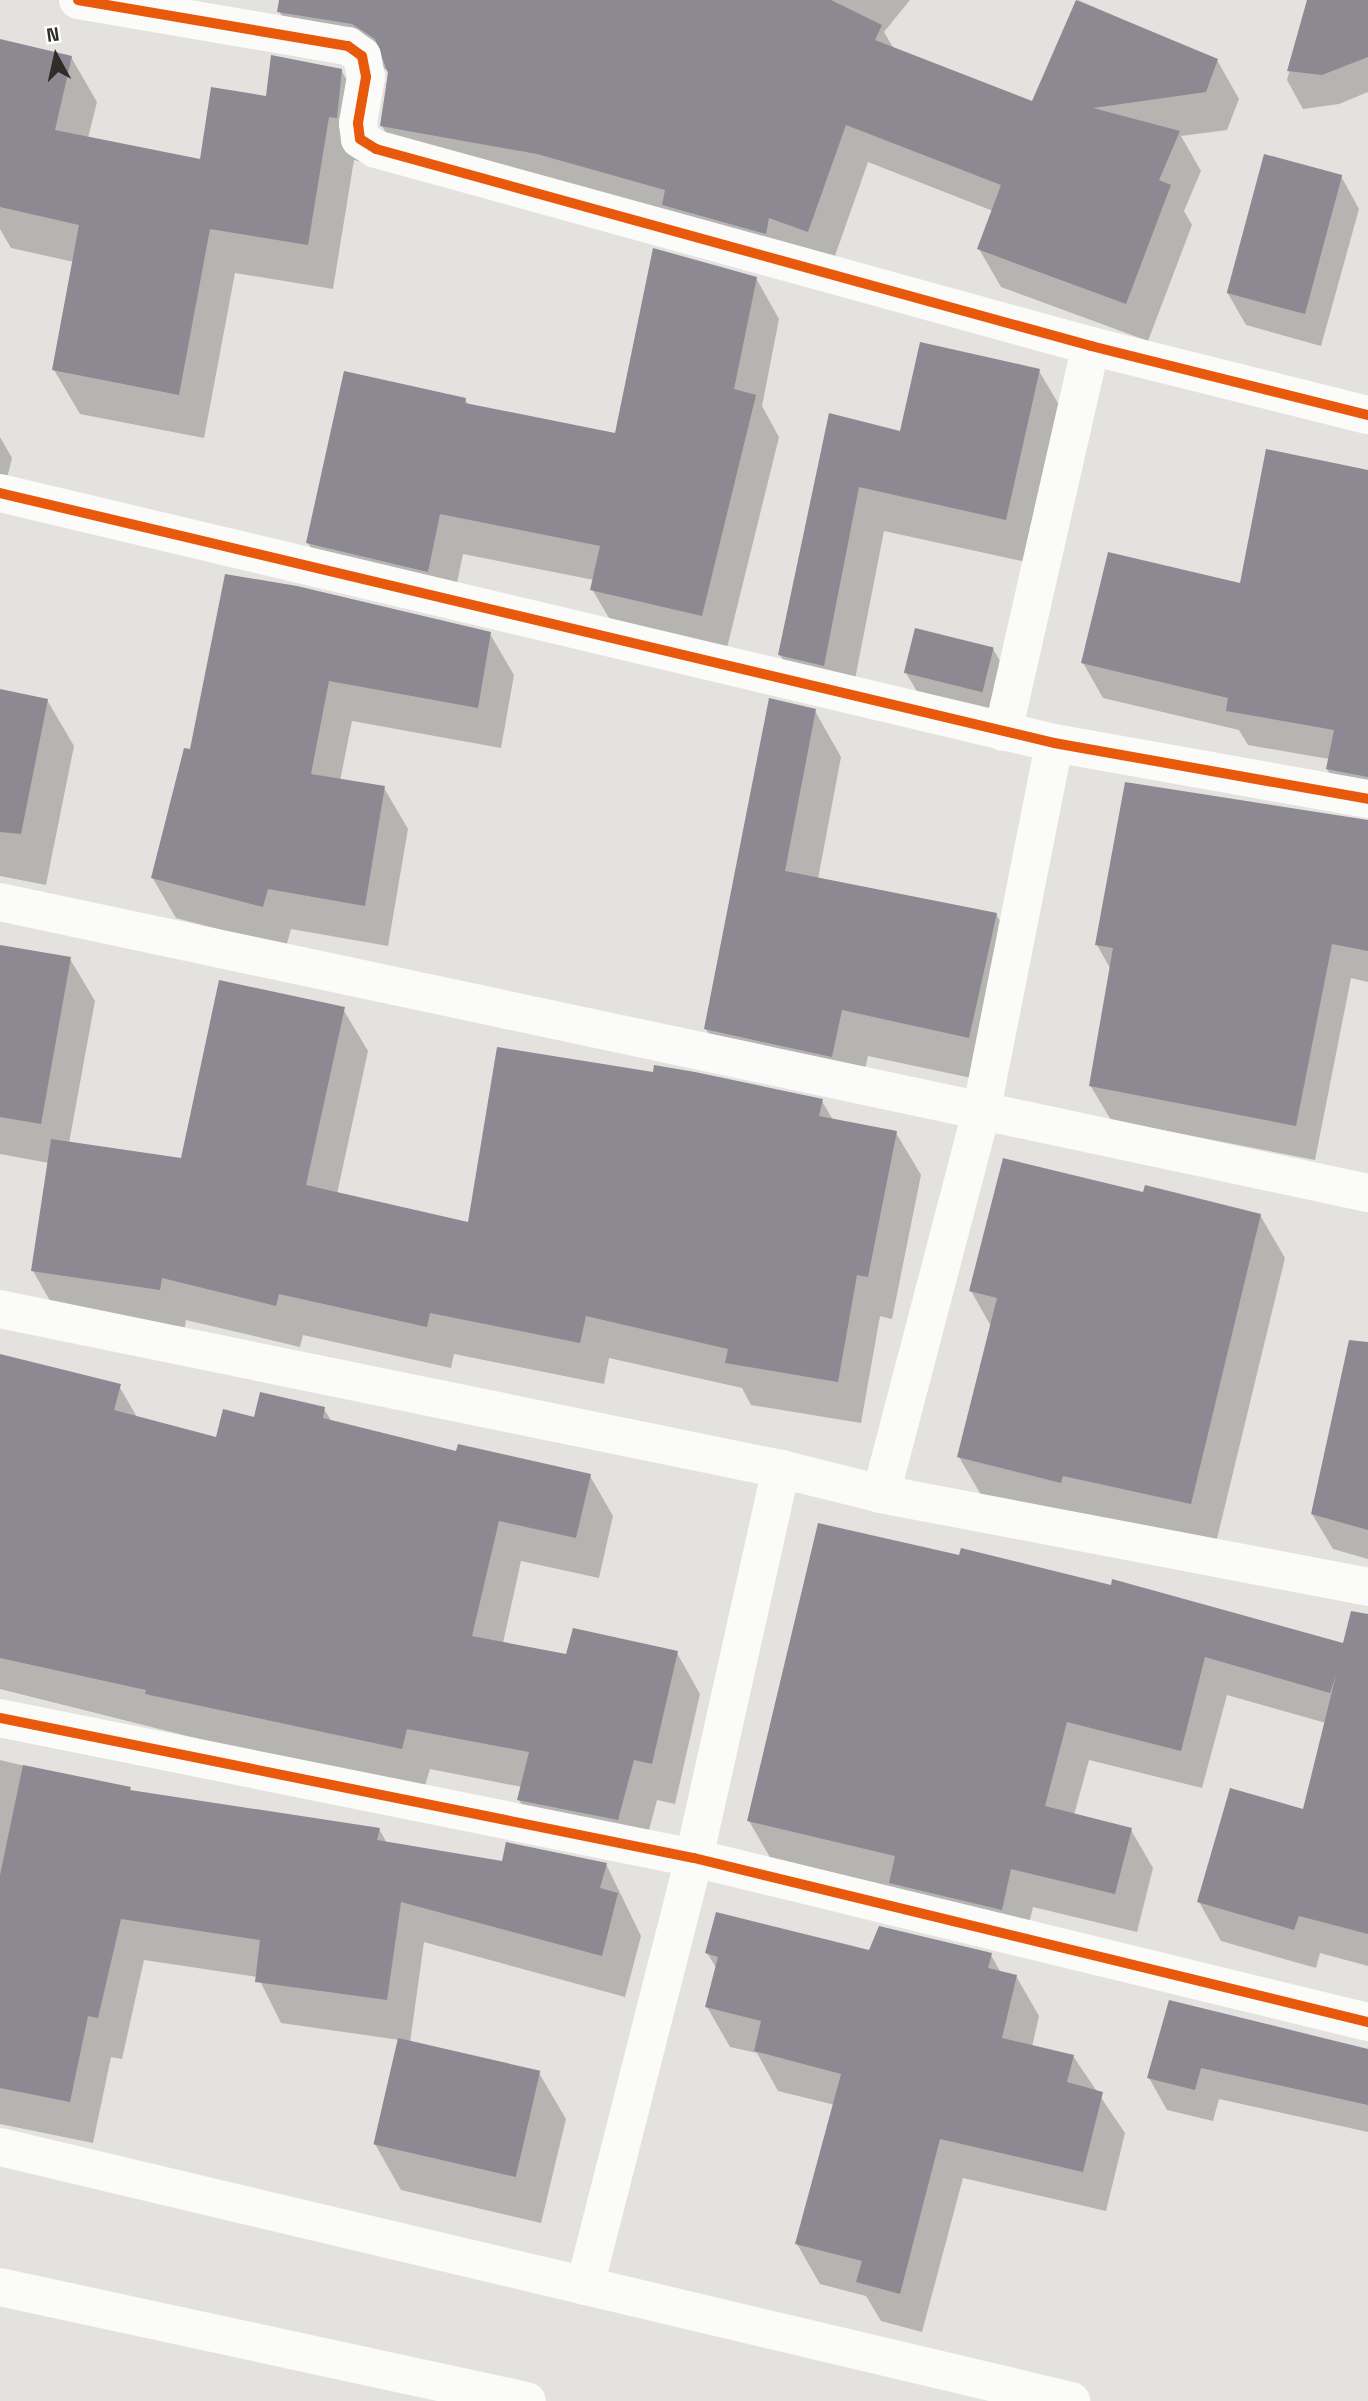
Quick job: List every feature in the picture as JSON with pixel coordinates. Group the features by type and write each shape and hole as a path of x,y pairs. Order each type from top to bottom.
{"street":[{"path":"78,0 348,46 362,56 366,77 360,139 376,149 1091,346 1368,415"},
{"path":"1003,732 1091,346"},
{"path":"0,493 1003,732 1368,799"},
{"path":"881,1494 982,1108 1054,743"},
{"path":"0,902 982,1108 1368,1193"},
{"path":"0,1309 781,1469 881,1494 1368,1587"},
{"path":"585,2286 694,1858 781,1469"},
{"path":"0,1718 694,1858 1368,2022"},
{"path":"0,2147 1071,2401"},
{"path":"0,2287 527,2401"}],"building":[{"path":"279,0 831,0 882,25 875,40 1032,101 1076,0 1218,59 1206,92 1093,108 1180,131 1159,180 1171,185 1126,304 977,249 1001,185 846,125 808,232 769,218 766,234 662,205 665,190 537,154 380,126 388,73 375,39 352,24 277,12"},
{"path":"1307,0 1368,0 1368,57 1322,75 1287,71"},
{"path":"0,39 72,56 55,130 200,159 211,87 266,96 271,55 342,69 337,118 329,117 308,245 210,229 179,395 52,370 79,225 0,207"},
{"path":"1264,154 1342,175 1305,314 1227,293"},
{"path":"653,248 757,277 734,389 756,395 702,616 590,590 600,546 440,514 428,572 306,543 344,371 466,398 465,403 615,433"},
{"path":"920,342 1040,369 1006,520 859,487 824,666 778,655 829,413 900,431"},
{"path":"1266,449 1368,470 1368,777 1326,769 1334,730 1226,711 1228,698 1081,663 1108,552 1240,583"},
{"path":"225,574 297,586 491,632 478,708 329,681 311,774 385,786 365,906 268,889 263,907 151,878 184,748 190,749"},
{"path":"915,628 994,648 982,692 904,673"},
{"path":"0,689 48,699 21,834 0,832"},
{"path":"769,698 816,709 785,871 997,913 969,1038 842,1010 832,1057 704,1029"},
{"path":"1125,782 1368,820 1368,951 1332,944 1296,1126 1089,1086 1113,948 1095,945"},
{"path":"0,945 71,957 41,1124 0,1117"},
{"path":"219,980 345,1007 306,1185 468,1222 497,1047 653,1072 654,1065 695,1072 823,1099 819,1116 897,1131 868,1277 857,1275 838,1382 725,1363 728,1349 586,1316 580,1343 430,1313 427,1327 279,1294 276,1306 162,1278 160,1290 31,1271 51,1139 181,1158"},
{"path":"1003,1158 1143,1192 1145,1185 1261,1214 1191,1504 1063,1476 1061,1483 957,1457 997,1298 969,1291"},
{"path":"1349,1340 1368,1342 1368,1530 1311,1514"},
{"path":"0,1354 121,1384 114,1410 216,1437 223,1409 254,1417 260,1392 325,1407 323,1418 456,1451 458,1444 591,1474 576,1538 499,1521 472,1636 566,1654 573,1628 678,1651 652,1764 634,1760 618,1820 517,1800 529,1752 407,1729 402,1749 145,1694 146,1690 0,1658"},
{"path":"818,1523 959,1555 961,1548 1111,1585 1112,1579 1343,1643 1351,1611 1368,1614 1368,1934 1299,1916 1294,1930 1197,1902 1230,1788 1303,1809 1336,1675 1330,1693 1205,1657 1181,1751 1067,1722 1045,1806 1132,1828 1115,1894 1011,1869 1002,1910 889,1883 895,1856 747,1821"},
{"path":"23,1765 131,1787 130,1790 380,1828 377,1840 502,1861 506,1842 607,1863 600,1888 618,1893 602,1956 401,1902 387,2000 255,1982 260,1940 121,1919 98,2018 88,2016 70,2102 0,2088 0,1875"},
{"path":"716,1912 869,1950 879,1926 992,1953 988,1968 1017,1975 1002,2038 1074,2055 1067,2082 1103,2092 1083,2172 940,2139 900,2294 856,2282 862,2261 795,2244 841,2074 754,2051 761,2021 705,2007 718,1957 705,1953"},
{"path":"1169,2000 1368,2049 1368,2105 1201,2068 1195,2090 1147,2078"},
{"path":"398,2038 540,2071 516,2177 373,2144"}],"cycle path":[{"path":"78,0 348,46 362,56 366,77 358,123 360,139 376,149 1091,346 1368,415"},
{"path":"0,493 1054,743 1368,799"},
{"path":"0,1718 694,1858 1368,2022"}]}
